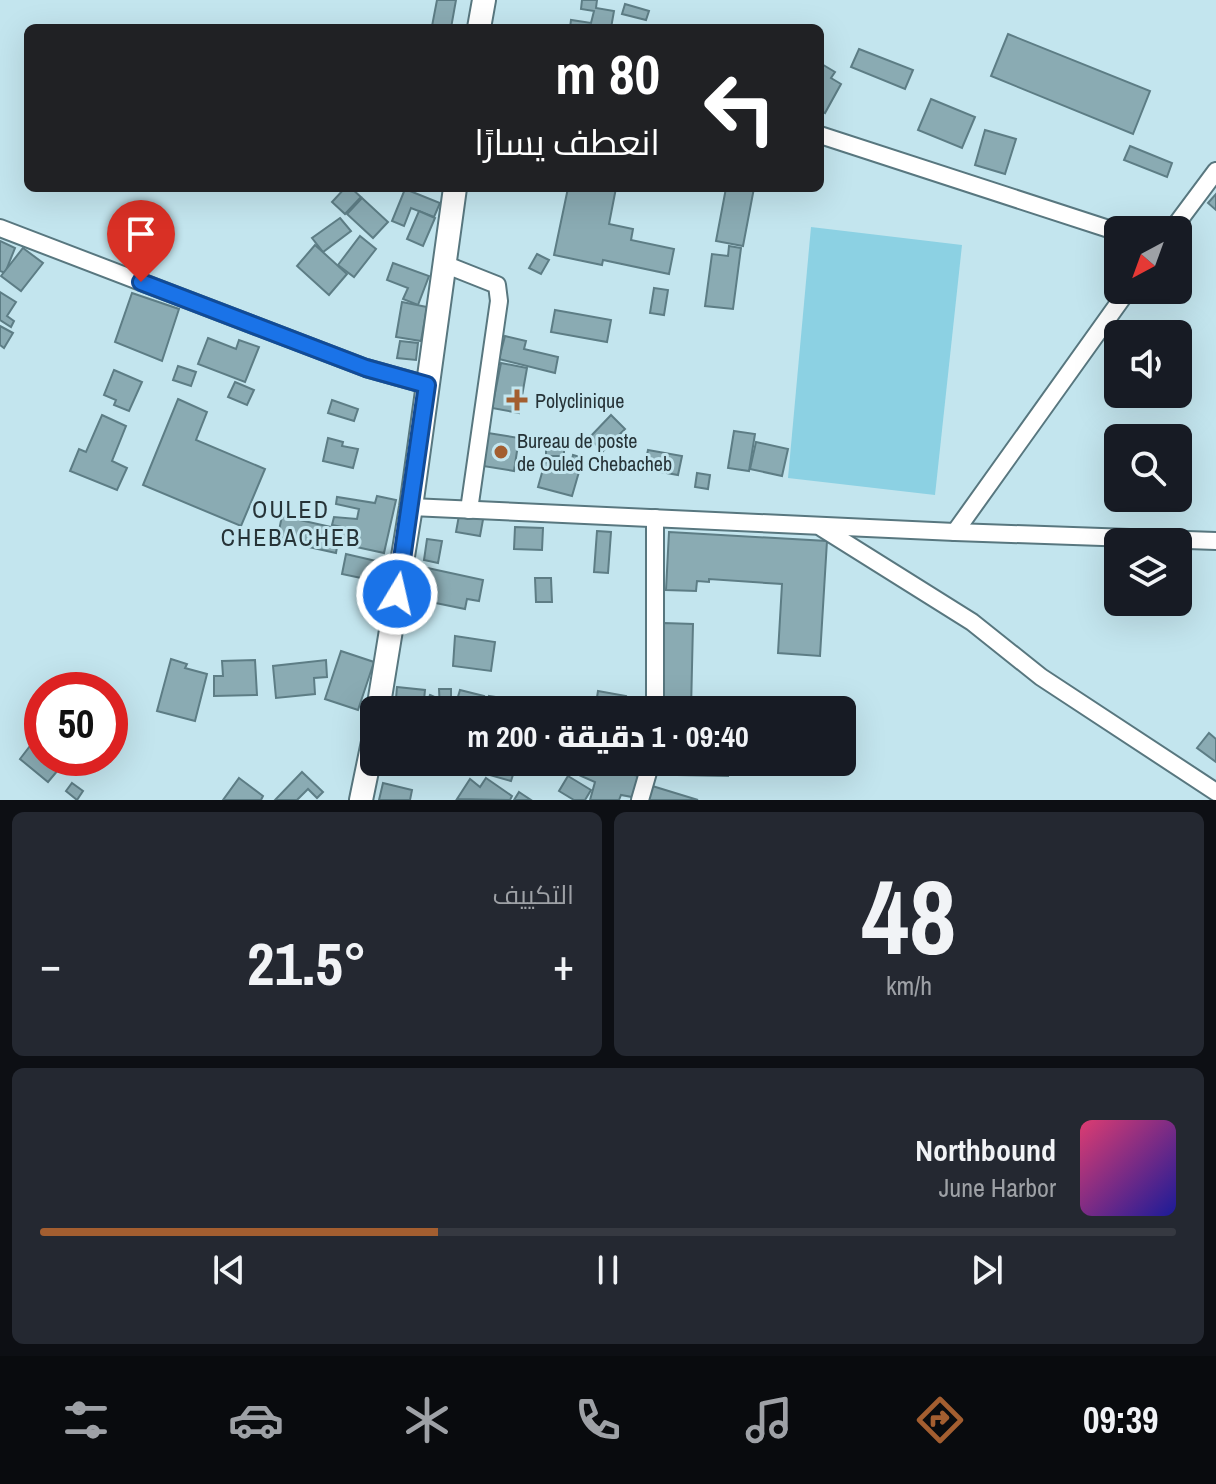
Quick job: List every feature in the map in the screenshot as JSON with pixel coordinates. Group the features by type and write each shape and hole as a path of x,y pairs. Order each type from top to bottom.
{"main road":[{"path":"482,24 484,0"},
{"path":"380,696 411,507 454,192"},
{"path":"361,800 366,776"}],"street":[{"path":"824,136 1104,227"},
{"path":"1182,216 1216,171"},
{"path":"0,228 366,368 427,385"},
{"path":"444,264 497,285 499,301 469,510"},
{"path":"955,532 1118,304"},
{"path":"411,507 1216,541"},
{"path":"655,518 655,696"},
{"path":"818,526 972,622 1041,677 1216,792"},
{"path":"640,800 647,776"}],"shaded area":[{"path":"811,227 962,245 935,495 788,478"}],"building":[{"path":"437,0 456,0 452,24 432,24"},
{"path":"582,0 597,0 596,8 614,11 612,24 570,24 571,20 591,23 594,11 581,9"},
{"path":"625,4 649,11 646,20 622,14"},
{"path":"1008,34 1150,91 1133,134 991,76"},
{"path":"859,49 913,70 905,89 851,67"},
{"path":"824,65 835,72 831,78 841,84 825,113"},
{"path":"931,99 975,117 962,148 918,130"},
{"path":"985,130 1016,139 1005,174 975,165"},
{"path":"1130,146 1172,163 1167,177 1124,160"},
{"path":"341,192 355,192 361,197 345,214 332,202"},
{"path":"404,192 412,192 440,203 434,217 411,208 404,226 392,221"},
{"path":"567,192 615,192 609,224 633,229 631,240 674,249 669,274 603,260 602,265 554,255"},
{"path":"725,192 753,192 743,246 716,241"},
{"path":"1216,194 1216,210 1208,203"},
{"path":"362,198 388,222 373,238 347,214"},
{"path":"419,211 435,218 423,246 407,239"},
{"path":"340,218 351,231 323,252 312,238"},
{"path":"360,236 376,249 354,277 338,265"},
{"path":"0,241 15,248 5,273 0,271"},
{"path":"315,245 347,274 329,295 297,266"},
{"path":"729,246 741,248 733,309 705,306 712,254 728,256"},
{"path":"23,248 43,263 21,291 1,276"},
{"path":"537,254 549,260 541,274 529,268"},
{"path":"393,263 429,276 418,305 403,299 408,288 387,280"},
{"path":"654,288 668,290 664,315 650,313"},
{"path":"0,292 16,302 7,316 14,321 11,327 0,320"},
{"path":"132,293 179,309 162,361 115,342"},
{"path":"402,302 427,307 421,341 396,337"},
{"path":"555,310 611,320 607,342 551,332"},
{"path":"0,326 13,333 4,348 0,345"},
{"path":"505,336 526,341 524,349 558,357 555,373 499,359"},
{"path":"208,338 236,349 239,340 259,347 245,382 198,364"},
{"path":"400,341 418,343 416,360 397,358"},
{"path":"501,363 527,368 519,413 492,408"},
{"path":"178,366 196,372 191,386 173,380"},
{"path":"114,370 142,382 129,411 114,405 116,400 104,395"},
{"path":"235,382 254,390 247,405 228,397"},
{"path":"178,399 207,412 196,440 265,469 241,526 143,485"},
{"path":"332,400 358,409 354,421 328,413"},
{"path":"102,415 126,426 112,461 127,468 117,490 70,471 79,449 86,452"},
{"path":"611,415 625,429 603,451 589,438"},
{"path":"734,431 755,434 749,471 728,468"},
{"name":"Bureau de poste de Ouled Chebacheb","path":"488,433 519,438 514,471 483,466"},
{"path":"328,438 343,442 342,446 358,449 353,468 323,461"},
{"path":"756,442 788,449 782,476 750,469"},
{"path":"546,446 564,447 564,456 546,456"},
{"path":"648,450 682,456 678,475 644,469"},
{"path":"573,455 583,458 572,496 538,487 545,462 570,469"},
{"path":"697,473 710,475 708,489 695,487"},
{"path":"377,496 396,500 384,553 338,543 342,527 332,525 334,517 357,519 359,509 336,504 337,497 375,503"},
{"path":"460,510 484,514 480,536 456,532"},
{"path":"282,516 340,529 336,553 277,540"},
{"path":"515,527 543,528 542,550 514,549"},
{"path":"597,531 611,532 608,573 594,572"},
{"path":"669,532 827,541 820,656 778,653 782,584 709,579 709,582 697,581 696,591 666,590"},
{"path":"427,539 442,541 438,563 424,560"},
{"path":"346,554 389,564 385,583 342,574"},
{"path":"423,567 483,580 479,601 467,599 465,609 416,599"},
{"path":"535,578 551,578 552,602 536,602"},
{"path":"664,623 693,624 691,696 663,696"},
{"path":"455,636 495,642 491,671 453,666"},
{"path":"341,651 374,662 363,696 360,696 358,710 325,699"},
{"path":"171,659 187,664 185,668 207,674 195,721 157,711"},
{"path":"255,660 257,695 214,696 214,676 223,676 222,661"},
{"path":"326,660 327,677 314,678 315,694 276,698 273,666"},
{"path":"397,687 425,690 424,696 396,696"},
{"path":"439,689 451,689 451,696 439,696"},
{"path":"460,690 484,696 458,696"},
{"path":"598,691 626,696 597,696"},
{"path":"1209,733 1216,739 1216,762 1197,748"},
{"path":"302,772 323,792 317,798 308,789 297,800 275,800"},
{"path":"494,776 513,776 511,781"},
{"path":"568,776 591,790 585,800 574,800 559,791"},
{"path":"581,776 639,776 632,797 621,795 619,800 590,800 595,782"},
{"path":"239,778 263,796 261,800 223,800"},
{"path":"486,778 512,796 510,800 457,799 470,779 480,787"},
{"path":"72,783 83,791 77,800 66,791"},
{"path":"383,783 412,790 410,800 379,800"},
{"path":"649,785 698,800 644,800"},
{"path":"519,792 531,800 514,800"}],"place":[{"name":"Polyclinique","path":"517,400"},
{"name":"Bureau de poste de Ouled Chebacheb","path":"501,452"}],"district":[{"name":"OULED CHEBACHEB","path":"291,523"}],"route":[{"path":"141,282 366,368 427,385 397,594"}]}
